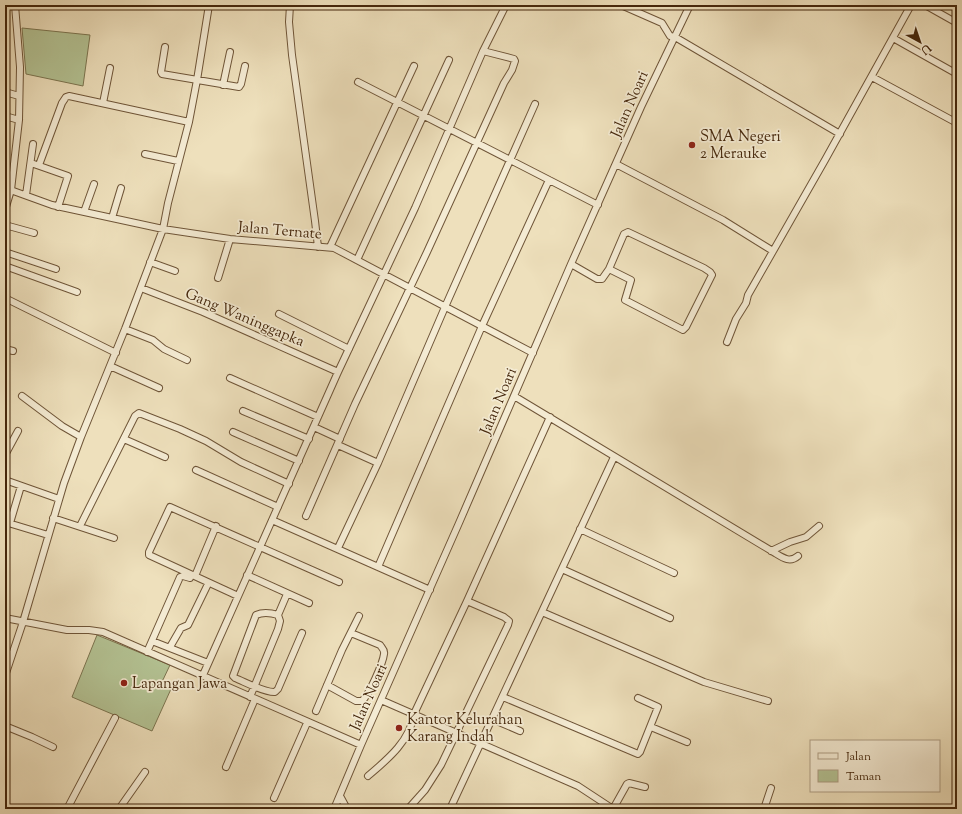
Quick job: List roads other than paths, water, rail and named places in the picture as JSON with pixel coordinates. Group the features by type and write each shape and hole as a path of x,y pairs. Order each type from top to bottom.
{"street":[{"path":"5,210 19,120 20,67 15,5"},
{"path":"5,676 23,622 59,499 81,437 116,353 163,229 178,161 189,122 209,5"},
{"path":"290,5 289,22 292,55 318,247"},
{"path":"202,675 338,372 411,216 506,5"},
{"path":"621,5 662,23 665,26 667,33 840,134"},
{"name":"Jalan Noari","path":"334,809 571,264 641,107 690,5"},
{"path":"727,342 736,319 746,303 748,294 840,134 911,5"},
{"path":"925,5 957,23"},
{"path":"893,38 957,74"},
{"path":"165,47 161,74 237,87 240,86 245,66"},
{"path":"306,516 372,368 504,82 512,70 515,61 506,56 484,51"},
{"path":"223,84 230,52"},
{"path":"357,260 449,60"},
{"path":"330,248 396,102 414,66"},
{"path":"103,103 110,68"},
{"path":"872,77 957,123"},
{"path":"358,82 598,205"},
{"path":"5,92 19,96"},
{"path":"39,165 65,98 69,96 189,122"},
{"path":"338,548 378,463 535,104"},
{"path":"5,116 19,120"},
{"path":"26,196 33,144"},
{"path":"145,154 178,161"},
{"path":"31,163 68,176 58,207"},
{"path":"616,164 723,220 773,250"},
{"path":"378,567 482,326 549,180"},
{"path":"84,212 94,184"},
{"name":"Jalan Ternate","path":"8,188 58,207 163,229 230,239 338,250 533,353"},
{"path":"112,218 121,188"},
{"path":"5,225 34,233"},
{"path":"571,264 601,280 603,279 624,234 628,232 704,268 712,275 686,327 683,330 625,300 631,280 608,269"},
{"path":"218,278 230,239"},
{"path":"5,252 56,269"},
{"path":"150,262 175,271"},
{"path":"5,266 77,292"},
{"name":"Gang Waninggapka","path":"141,288 203,312 338,372"},
{"path":"5,298 116,353"},
{"path":"279,314 349,349"},
{"path":"125,329 153,340 164,349 187,360"},
{"path":"5,348 13,351"},
{"path":"110,366 159,388"},
{"path":"230,378 318,417"},
{"path":"22,396 62,426 81,437"},
{"path":"514,396 771,551 788,560 792,560 798,556"},
{"path":"243,411 309,439"},
{"path":"80,526 135,416 139,413 180,428 206,441 241,462 289,484"},
{"path":"368,776 397,750 411,726 414,714 550,417"},
{"path":"314,427 378,463"},
{"path":"5,455 18,431"},
{"path":"233,432 299,461"},
{"path":"124,439 165,457"},
{"path":"450,809 480,742 504,697 614,457"},
{"path":"196,470 278,507"},
{"path":"5,480 59,499"},
{"path":"21,486 7,523 48,535"},
{"path":"237,598 149,554 170,507 216,526 339,582"},
{"path":"53,518 114,538"},
{"path":"272,520 430,590"},
{"path":"194,576 216,526"},
{"path":"771,551 790,542 806,537 818,526"},
{"path":"580,529 674,573"},
{"path":"562,569 670,618"},
{"path":"247,575 309,603"},
{"path":"147,651 181,576 237,598"},
{"path":"170,648 181,628 188,625 207,586"},
{"path":"226,767 253,698 255,686 278,629 280,621 278,615 287,594"},
{"path":"408,809 426,790 441,765 458,733 509,622 504,617 467,601"},
{"path":"542,612 704,682 768,701"},
{"path":"278,615 264,613 256,615 233,673 234,677 271,693 276,692 302,633"},
{"path":"316,711 359,616"},
{"path":"5,618 66,630 98,631 202,675 307,723 361,745"},
{"path":"327,685 356,701 362,701 376,677 384,653 383,649 380,645 351,633"},
{"path":"152,642 208,663"},
{"path":"376,677 389,682"},
{"path":"504,697 638,754 658,707 638,698"},
{"path":"381,700 578,786 613,809 627,784 629,783 645,787"},
{"path":"67,809 115,718"},
{"path":"492,719 520,731"},
{"path":"274,798 307,723"},
{"path":"5,726 53,747"},
{"path":"650,728 688,742"},
{"path":"119,809 144,772"},
{"path":"764,809 771,788"},
{"path":"340,796 347,809"}],"place":[{"name":"SMA Negeri 2 Merauke","path":"692,145"},
{"name":"Lapangan Jawa","path":"124,683"},
{"name":"Kantor Kelurahan Karang Indah","path":"399,728"}]}
